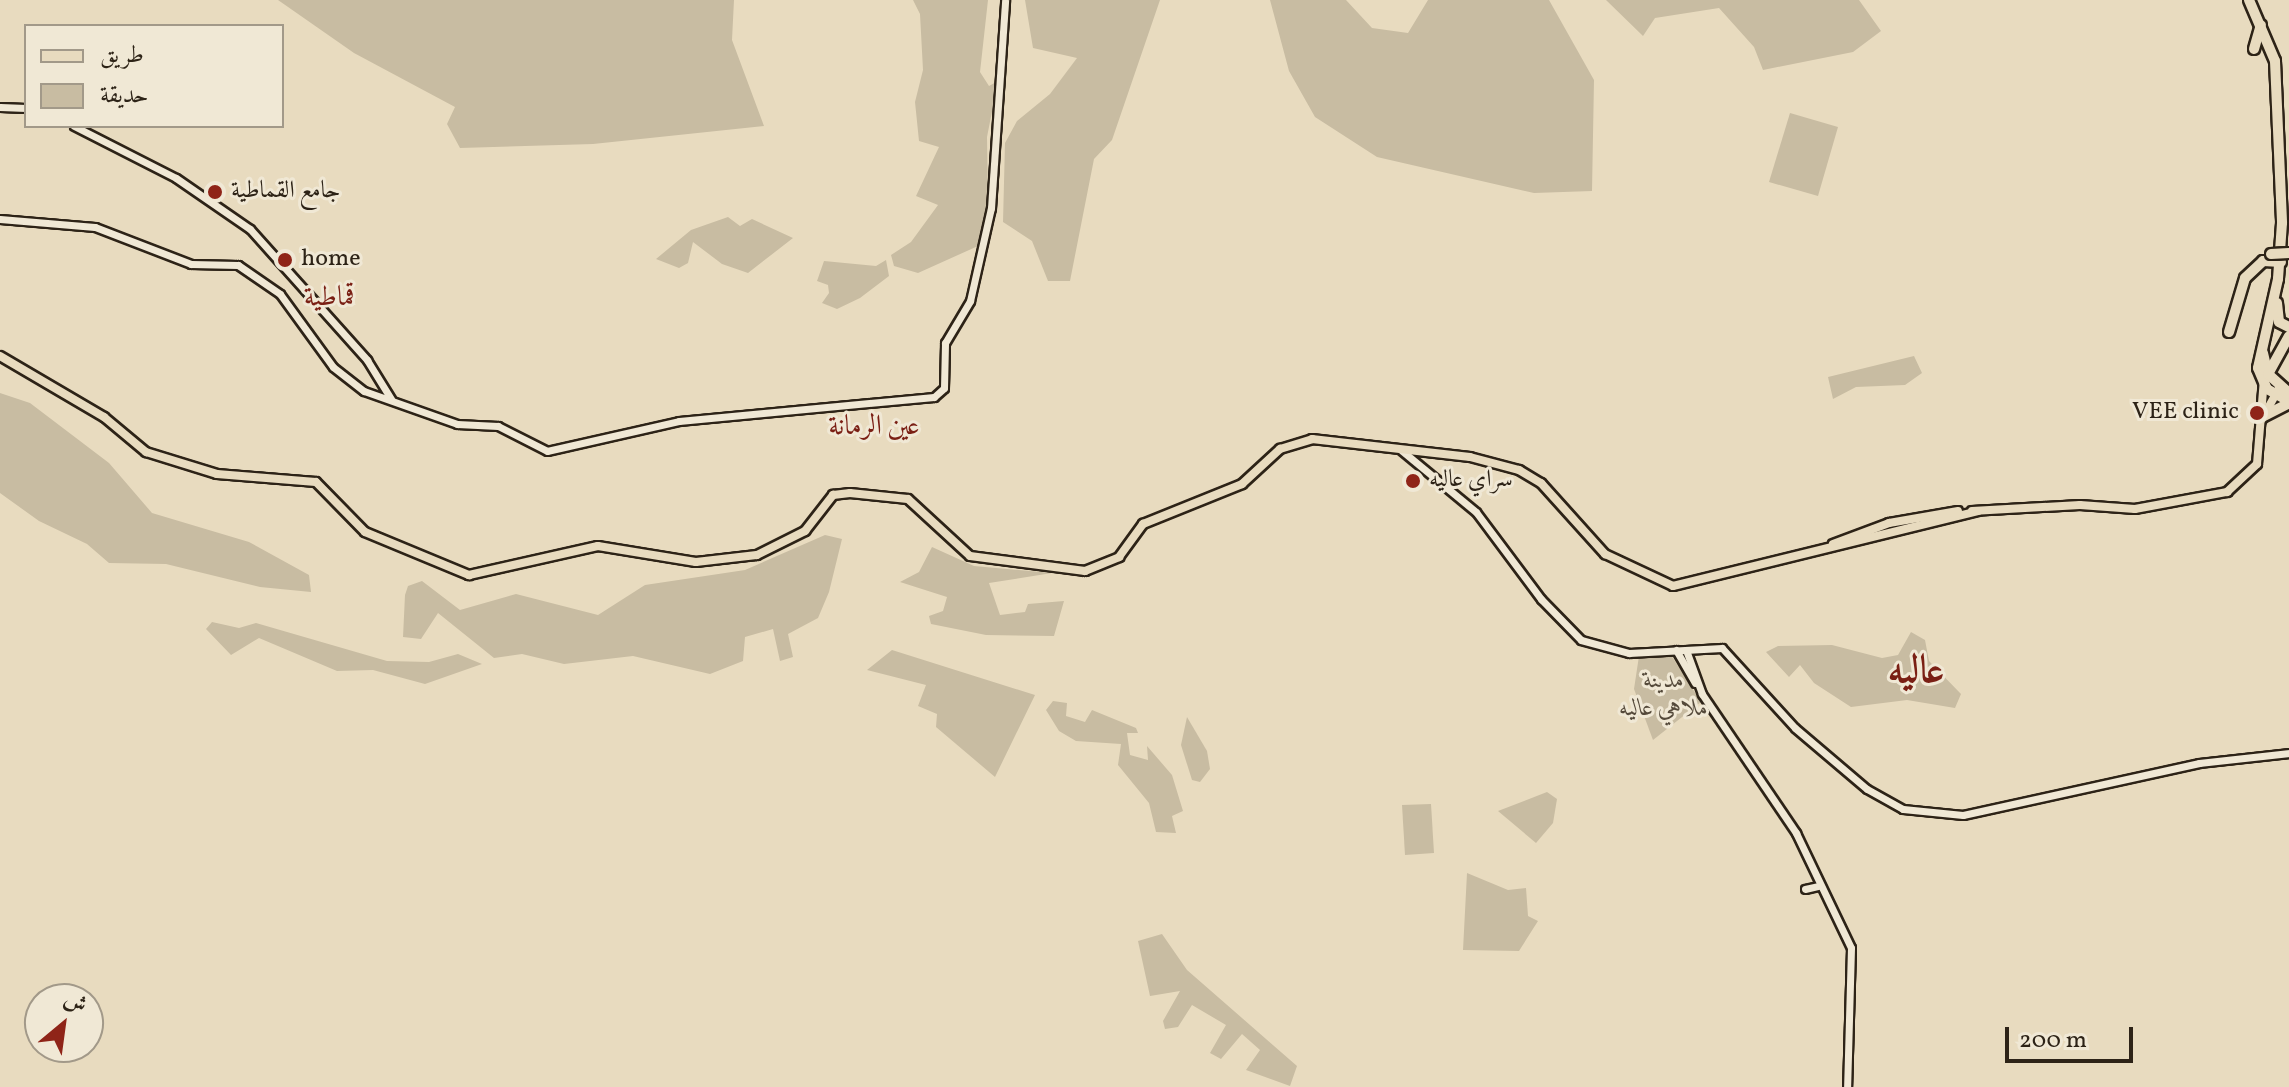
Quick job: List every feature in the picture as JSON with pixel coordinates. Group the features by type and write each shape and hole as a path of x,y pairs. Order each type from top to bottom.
{"highway":[{"path":"2252,0 2277,84 2281,262 2258,358 2265,378 2289,402 2263,418"},
{"path":"2252,0 2279,63 2285,226 2277,303 2263,352 2265,378"},
{"path":"2254,49 2261,25"},
{"path":"2281,262 2263,261 2245,278 2229,328 2244,271 2262,257 2289,253"},
{"path":"2277,303 2279,322 2289,327"},
{"path":"2265,378 2289,336"}],"main road":[{"path":"0,219 95,227 191,264 238,265 286,301 341,375 378,399 391,399 457,424 498,426 547,451 679,421 939,395 945,343 967,311 991,208 1005,0"},
{"path":"0,107 24,108"},
{"path":"78,128 197,191 268,246 367,360 391,399"},
{"path":"0,356 104,417 146,452 217,474 316,482 365,532 469,575 598,546 696,562 757,555 805,531 833,495 850,493 908,499 970,556 1085,571 1110,564 1143,524 1242,484 1292,442 1401,450 1519,470 1541,483 1605,554 1668,585 1875,533 1978,511 2080,505 2135,509 2209,498 2241,484 2257,464 2265,378"},
{"path":"2263,418 2281,391"},
{"path":"1401,450 1476,512 1581,640 1629,653 1722,648 1773,707 1843,769 1890,804 1932,816 1973,813 2199,763 2289,753"},
{"path":"1676,650 1796,833 1852,954 1847,1087"},
{"path":"1685,664 1686,650"},
{"path":"1805,889 1818,886"}],"green space":[{"path":"278,0 734,0 732,40 764,126 593,144 460,148 447,124 455,107 354,53"},
{"path":"913,0 988,0 980,72 989,86 998,81 987,137 988,203 978,246 918,273 894,266 891,255 911,242 938,205 916,196 939,147 919,141 915,102 923,70 920,14"},
{"path":"1025,0 1160,0 1112,140 1094,159 1070,281 1048,281 1032,241 1003,222 1005,143 1017,121 1050,94 1077,58 1033,48"},
{"path":"1270,0 1346,0 1372,28 1408,33 1428,0 1549,0 1594,80 1592,191 1534,193 1377,157 1315,117 1289,71"},
{"path":"1606,0 1859,0 1881,31 1853,52 1763,70 1754,47 1719,8 1655,18 1643,36"},
{"path":"1790,113 1838,127 1818,196 1769,182"},
{"path":"728,217 740,226 752,219 793,238 748,273 722,264 693,242 688,263 679,268 656,259 691,230"},
{"path":"886,260 889,276 860,298 837,309 822,303 829,293 828,285 817,281 824,261 876,266"},
{"path":"1914,356 1922,373 1905,385 1856,387 1833,399 1828,377"},
{"path":"0,393 30,403 109,463 152,513 249,542 309,575 311,592 260,587 166,564 109,563 87,544 39,521 0,493"},
{"path":"825,535 842,539 829,592 818,618 788,634 793,657 780,661 773,629 745,637 743,661 710,674 633,656 564,664 522,654 494,658 438,613 421,639 403,637 408,586 422,581 460,610 516,594 598,615 645,585 745,570"},
{"path":"932,547 974,566 1052,573 989,583 1000,615 1025,612 1028,604 1064,601 1054,636 986,635 931,624 929,616 943,611 947,597 900,582 919,572"},
{"path":"212,622 239,628 256,623 387,661 429,662 458,654 482,664 425,684 373,670 337,671 259,638 231,655 206,629"},
{"path":"1911,632 1925,640 1929,661 1961,694 1955,708 1907,700 1851,707 1814,683 1800,665 1789,677 1766,652 1778,646 1832,645 1882,658 1898,655"},
{"path":"892,650 1035,695 995,777 936,727 937,714 918,706 926,685 867,670"},
{"name":"مدينة ملاهي عاليه","path":"1671,655 1701,702 1653,740 1634,689 1639,656"},
{"path":"1053,701 1067,703 1066,716 1085,722 1092,710 1136,728 1138,733 1127,733 1130,755 1148,760 1147,746 1172,775 1183,811 1172,816 1176,833 1156,832 1149,803 1118,765 1121,744 1076,741 1059,731 1046,710"},
{"path":"1187,717 1207,751 1210,769 1200,782 1192,780 1181,745"},
{"path":"1547,792 1557,799 1553,823 1536,843 1498,811"},
{"path":"1431,804 1434,853 1405,855 1402,805"},
{"path":"1467,873 1508,890 1526,888 1528,916 1538,921 1519,951 1463,950"},
{"path":"1162,934 1187,970 1297,1066 1290,1086 1246,1070 1260,1050 1242,1034 1221,1059 1210,1053 1226,1025 1192,1005 1178,1027 1165,1029 1163,1021 1180,991 1150,996 1138,941"}],"place":[{"name":"جامع القماطية","path":"215,192"},
{"name":"home","path":"285,260"},
{"name":"VEE clinic","path":"2257,413"},
{"name":"سراي عاليه","path":"1413,481"}],"district":[{"name":"قماطية","path":"329,298"},
{"name":"عين الرمانة","path":"874,427"},
{"name":"عاليه","path":"1916,672"}]}
